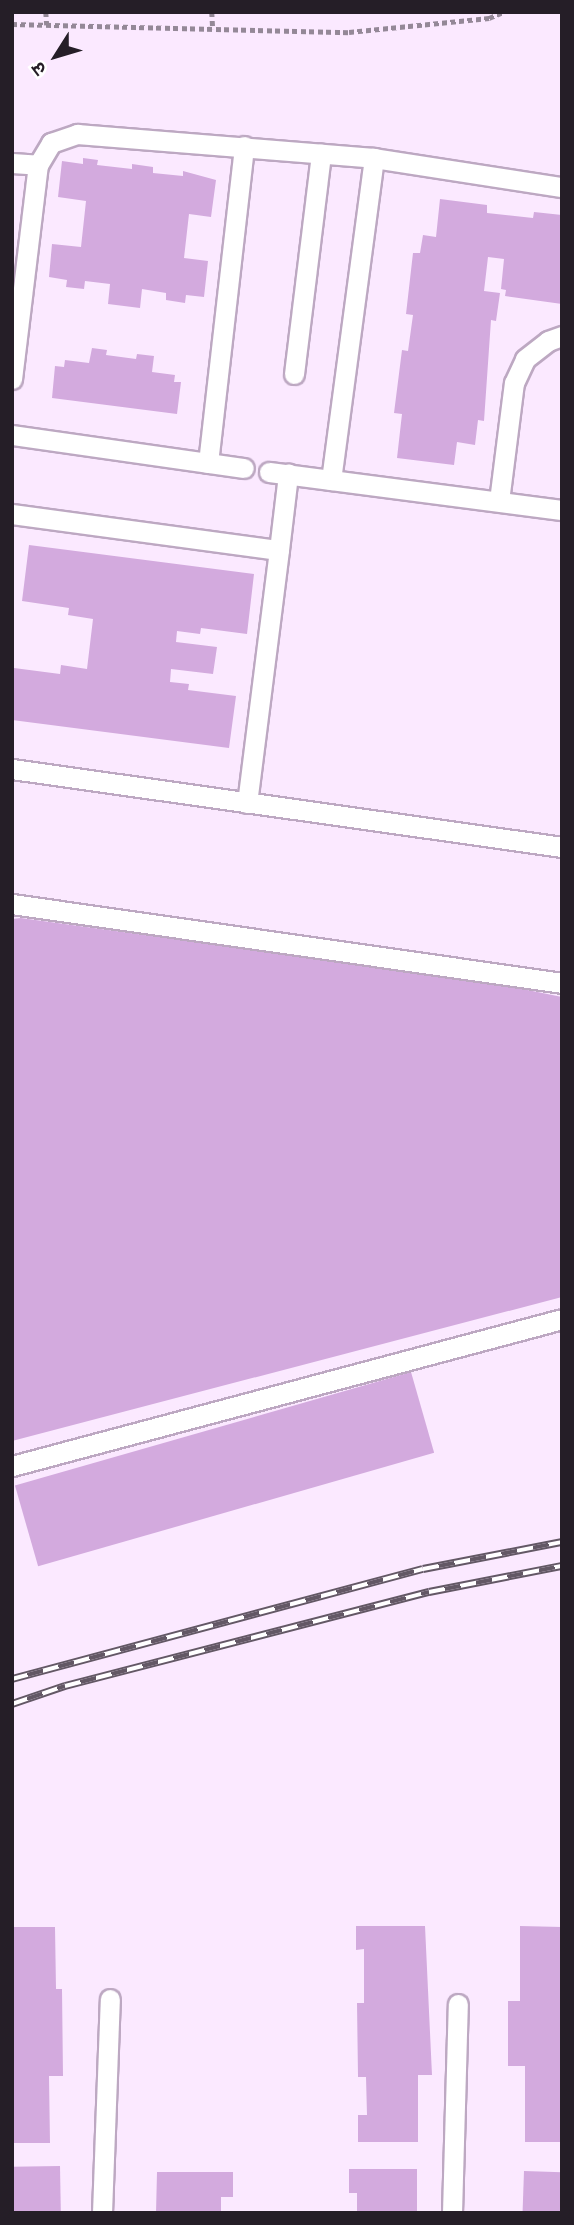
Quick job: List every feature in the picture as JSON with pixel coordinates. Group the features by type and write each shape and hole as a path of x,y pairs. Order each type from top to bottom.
{"lane":[{"path":"12,379 38,165 51,143 78,134 244,146 373,158 562,187"},
{"path":"208,463 244,146"},
{"path":"294,374 321,153"},
{"path":"331,480 373,158"},
{"path":"12,163 38,165"},
{"path":"499,502 514,383 525,359 548,341 562,337"},
{"path":"12,435 244,468"},
{"path":"247,803 279,550 279,473 562,510"},
{"path":"12,514 279,550"},
{"path":"12,769 562,847"},
{"path":"12,904 562,983"},
{"path":"12,1466 562,1319"},
{"path":"102,2213 110,1999"},
{"path":"452,2213 458,2004"}],"path":[{"path":"46,12 47,25"},
{"path":"212,12 213,29"},
{"path":"12,24 349,32 488,18 503,12"}],"building":[{"path":"83,158 98,160 97,165 132,169 132,164 153,167 153,173 183,176 183,171 216,180 211,217 189,214 184,258 208,261 204,297 186,295 185,303 166,300 166,293 142,289 140,308 108,304 110,284 85,281 84,289 66,287 67,280 49,277 52,244 81,247 86,201 58,197 62,161 83,164"},
{"path":"440,199 487,205 487,213 533,218 534,212 562,215 562,304 505,296 506,290 501,289 504,259 488,257 484,291 500,293 496,321 491,320 484,421 478,420 475,445 457,442 454,465 397,458 402,414 394,413 402,350 408,351 413,315 406,314 413,253 420,253 423,235 436,237"},
{"path":"92,348 107,350 106,355 136,359 137,354 154,356 152,372 175,375 174,382 181,382 177,414 52,398 55,366 64,367 65,360 89,363"},
{"path":"29,545 254,574 247,634 201,628 200,634 177,631 176,642 217,647 213,674 171,669 170,682 189,684 188,690 236,696 229,748 12,720 14,668 60,674 61,665 87,669 93,619 68,615 69,608 22,601"},
{"path":"21,918 489,982 562,997 562,1297 12,1441 12,919"},
{"path":"411,1372 434,1453 38,1566 15,1486"},
{"path":"356,1926 425,1926 432,2075 418,2075 418,2142 358,2142 358,2115 367,2115 366,2077 358,2077 357,2003 364,2003 364,1949 356,1950"},
{"path":"520,1926 562,1927 562,2142 525,2142 525,2066 508,2066 508,2001 520,2001"},
{"path":"12,1927 55,1927 56,1989 62,1989 63,2076 49,2076 50,2143 12,2143"},
{"path":"60,2166 61,2213 13,2213 12,2167"},
{"path":"349,2169 417,2169 417,2213 357,2213 357,2193 349,2193"},
{"path":"524,2171 562,2172 561,2213 523,2213"},
{"path":"157,2172 233,2172 233,2197 221,2197 221,2213 156,2213"}],"railway":[{"path":"12,1679 423,1569 562,1542"},
{"path":"12,1704 65,1686 429,1592 562,1566"}]}
